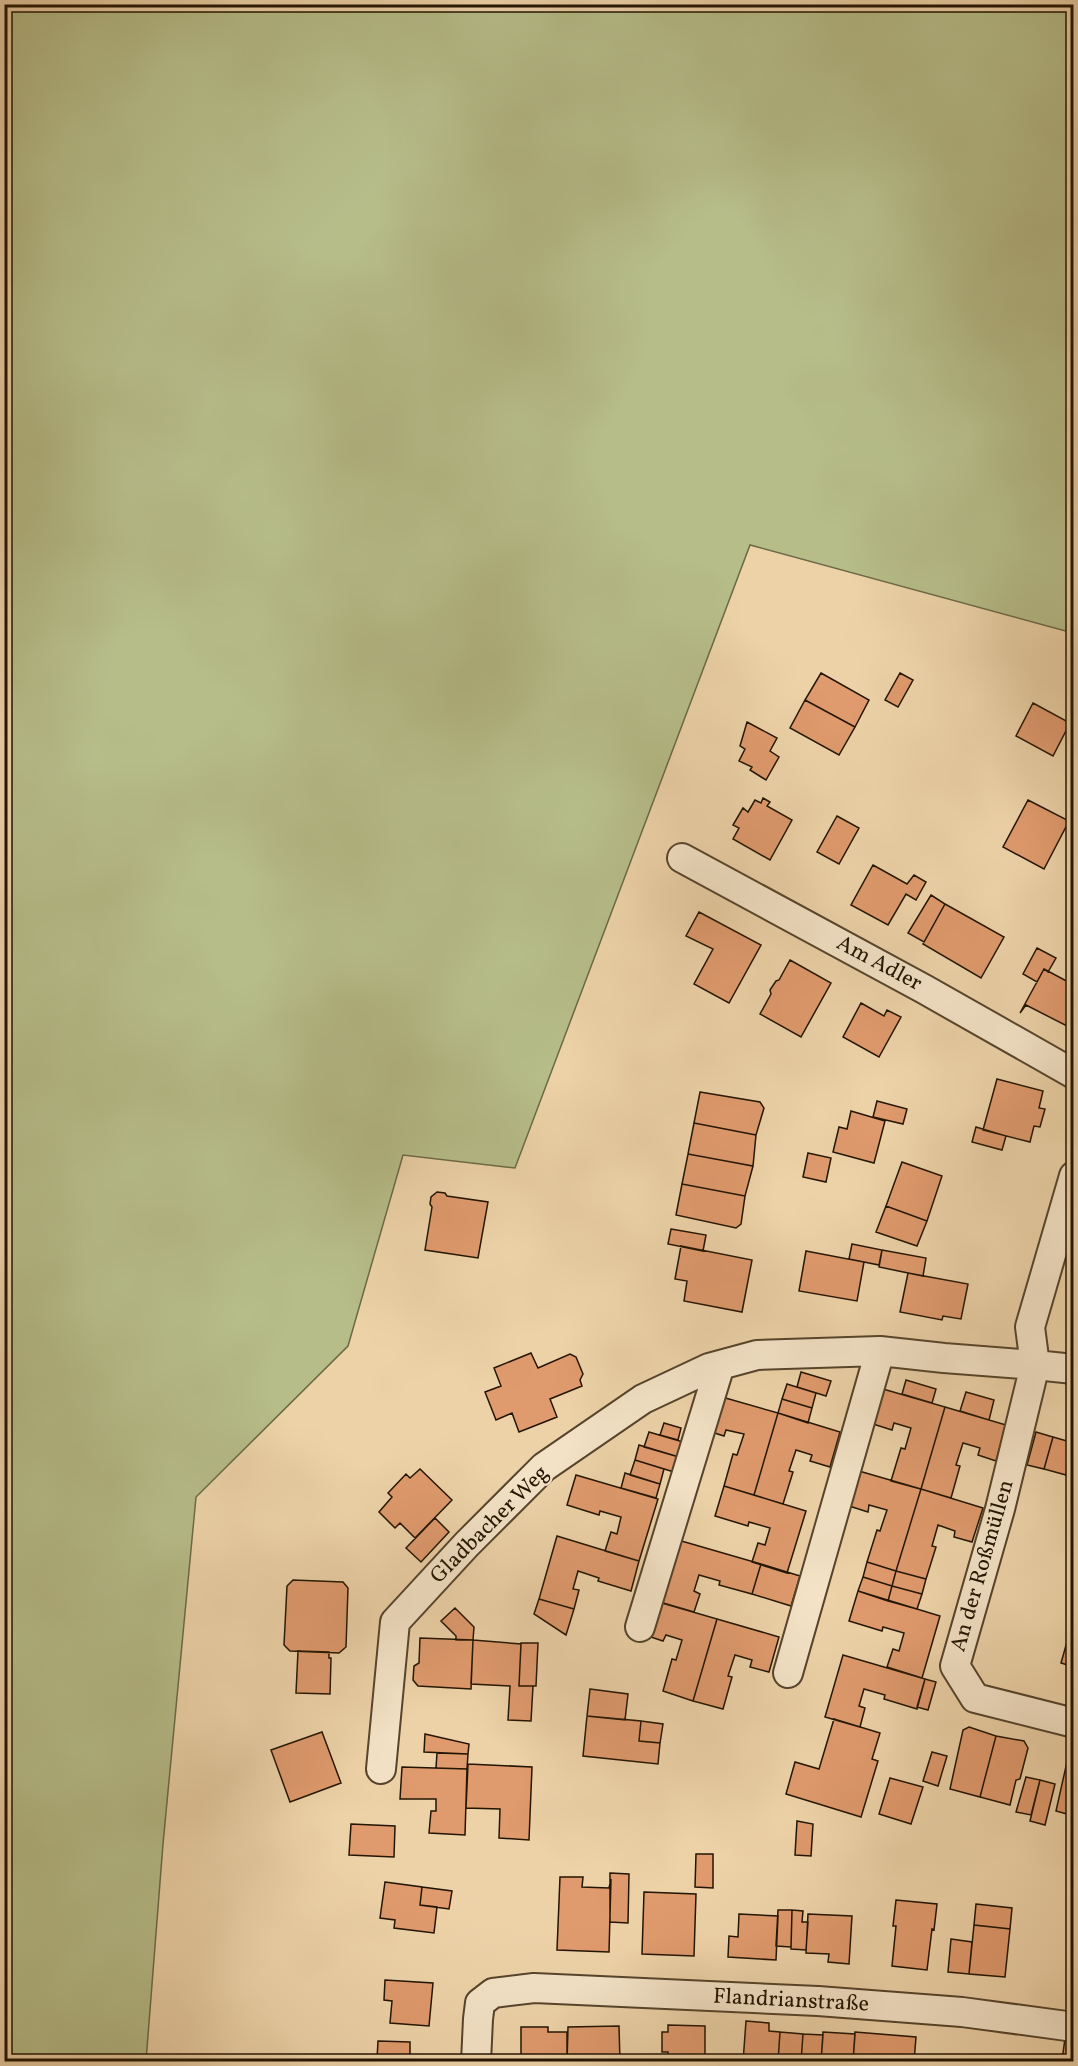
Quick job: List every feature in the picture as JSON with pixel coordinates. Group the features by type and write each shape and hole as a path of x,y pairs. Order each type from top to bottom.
{"street":[{"name":"Am Adler","path":"682,858 924,988 1074,1074"},
{"path":"1074,1176 1030,1327 1035,1365 1074,1369"},
{"path":"788,1673 880,1351"},
{"name":"Gladbacher Weg","path":"381,1770 396,1622 467,1544 544,1467 643,1399 709,1368 757,1355 880,1351 1035,1365"},
{"path":"640,1626 720,1365"},
{"name":"An der Roßmüllen","path":"1035,1365 1000,1509 955,1666 975,1698 1074,1723"},
{"name":"Flandrianstraße","path":"476,2061 480,2003 493,1993 534,1988 818,2001 962,2012 1074,2027"}],"green space":[{"path":"5,4 1073,5 1073,633 750,545 515,1168 403,1155 348,1346 196,1497 163,1844 146,2061 5,2061"}],"building":[{"path":"821,673 869,700 855,727 805,700"},
{"path":"900,673 913,680 898,707 885,700"},
{"path":"805,700 855,727 839,755 790,728"},
{"path":"1033,703 1070,723 1053,756 1016,736"},
{"path":"747,722 777,738 770,751 779,757 766,780 750,770 752,767 739,761 745,749 740,746"},
{"path":"763,798 770,802 767,806 792,820 770,860 733,839 739,828 733,825 743,808 748,812 755,800 761,803"},
{"path":"1028,800 1069,821 1044,869 1003,847"},
{"path":"837,816 859,828 839,864 817,852"},
{"path":"873,865 907,884 914,875 926,882 916,900 906,894 888,925 851,905"},
{"path":"931,895 945,904 924,942 908,933"},
{"path":"945,904 1004,937 981,978 923,944"},
{"path":"699,912 761,945 729,1003 694,984 713,949 686,936"},
{"path":"1037,948 1056,958 1048,972 1044,969 1037,982 1023,974"},
{"path":"790,960 831,983 801,1037 760,1014 771,994 770,990 779,980"},
{"path":"1044,969 1074,985 1074,1012 1067,1026 1026,1005 1020,1013"},
{"path":"861,1003 884,1016 887,1010 901,1017 879,1057 843,1037"},
{"path":"997,1079 1043,1091 1039,1108 1045,1109 1040,1127 1034,1126 1030,1142 983,1130"},
{"path":"700,1092 760,1102 764,1108 756,1135 694,1123"},
{"path":"877,1101 907,1109 903,1124 873,1117"},
{"path":"851,1111 885,1121 874,1163 833,1152 839,1127 847,1129"},
{"path":"694,1123 756,1135 753,1166 688,1154"},
{"path":"976,1127 1006,1136 1002,1150 972,1142"},
{"path":"808,1153 831,1158 826,1182 803,1177"},
{"path":"688,1154 753,1166 745,1196 682,1184"},
{"path":"902,1162 942,1176 927,1221 886,1206"},
{"path":"682,1184 745,1196 741,1224 736,1228 676,1215"},
{"path":"437,1192 445,1193 447,1196 488,1202 478,1258 425,1250 432,1207 431,1197"},
{"path":"886,1206 927,1221 917,1246 876,1232"},
{"path":"671,1229 706,1235 703,1251 668,1244"},
{"path":"852,1244 882,1250 879,1265 849,1259"},
{"path":"681,1246 752,1260 742,1312 684,1301 687,1281 675,1279"},
{"path":"882,1250 926,1258 923,1276 879,1267"},
{"path":"806,1251 864,1262 857,1301 799,1291"},
{"path":"908,1273 968,1284 961,1319 943,1316 942,1320 900,1312"},
{"path":"531,1353 538,1368 570,1354 576,1357 583,1374 580,1380 582,1386 550,1399 557,1417 519,1432 512,1413 496,1420 485,1392 501,1386 494,1368"},
{"path":"801,1372 831,1381 826,1396 797,1387"},
{"path":"906,1380 936,1389 932,1403 902,1394"},
{"path":"787,1384 816,1393 812,1408 782,1399"},
{"path":"883,1389 945,1407 921,1489 891,1481 901,1448 905,1449 911,1428 894,1423 892,1430 873,1424"},
{"path":"966,1392 994,1400 989,1420 960,1411"},
{"path":"715,1395 778,1413 754,1495 724,1486 733,1454 737,1455 744,1434 726,1430 724,1436 705,1430"},
{"path":"782,1399 812,1408 808,1423 778,1413"},
{"path":"945,1407 1006,1425 996,1461 978,1455 980,1448 963,1443 956,1465 960,1466 951,1498 921,1489"},
{"path":"778,1413 840,1432 830,1467 810,1461 812,1455 796,1450 789,1471 793,1472 783,1504 754,1495"},
{"path":"664,1423 681,1428 678,1440 660,1435"},
{"path":"649,1432 683,1442 679,1457 644,1447"},
{"path":"1036,1432 1053,1437 1044,1469 1027,1465"},
{"path":"1053,1437 1074,1443 1066,1475 1044,1469"},
{"path":"639,1445 679,1457 674,1472 635,1460"},
{"path":"1070,1457 1074,1458 1074,1477 1066,1475"},
{"path":"635,1460 664,1469 660,1484 630,1475"},
{"path":"420,1469 452,1500 415,1538 400,1523 395,1528 379,1512 392,1497 388,1493 406,1474 410,1478"},
{"path":"859,1471 921,1489 896,1571 867,1562 877,1530 880,1531 887,1510 869,1505 868,1512 849,1506"},
{"path":"625,1473 660,1484 656,1498 621,1488"},
{"path":"576,1475 658,1499 639,1561 605,1551 611,1532 617,1534 621,1517 600,1511 599,1515 567,1505"},
{"path":"724,1486 806,1511 787,1573 752,1562 758,1543 765,1545 770,1528 749,1522 748,1526 715,1516"},
{"path":"921,1489 983,1508 972,1542 954,1537 955,1531 938,1525 932,1546 936,1547 926,1579 896,1571"},
{"path":"435,1518 449,1532 421,1562 406,1548"},
{"path":"557,1536 639,1561 631,1591 598,1581 599,1578 578,1571 573,1589 579,1590 574,1609 539,1599"},
{"path":"678,1540 761,1564 752,1594 719,1585 720,1581 699,1575 694,1591 700,1594 694,1612 660,1602"},
{"path":"867,1562 896,1571 892,1586 863,1577"},
{"path":"761,1564 800,1576 791,1606 752,1594"},
{"path":"896,1571 926,1579 922,1594 892,1586"},
{"path":"863,1577 892,1586 888,1601 858,1591"},
{"path":"293,1580 343,1582 348,1588 346,1647 339,1653 290,1651 284,1645 287,1586"},
{"path":"892,1586 922,1594 917,1609 888,1601"},
{"path":"858,1591 940,1616 922,1678 887,1667 893,1649 899,1651 904,1633 883,1627 882,1631 849,1621"},
{"path":"539,1599 574,1609 566,1635 534,1614"},
{"path":"655,1601 717,1619 693,1701 663,1691 672,1659 676,1660 682,1640 666,1635 663,1641 645,1635"},
{"path":"455,1608 474,1627 473,1640 456,1640 456,1636 441,1621"},
{"path":"1074,1617 1074,1667 1061,1663"},
{"path":"717,1619 779,1637 769,1672 750,1667 752,1660 735,1655 728,1676 732,1677 723,1709 693,1701"},
{"path":"420,1638 473,1640 471,1689 418,1686 413,1680 414,1666 419,1663"},
{"path":"473,1640 521,1644 519,1686 533,1686 531,1721 508,1720 510,1686 471,1684"},
{"path":"521,1643 538,1643 536,1686 519,1686"},
{"path":"298,1651 329,1652 329,1658 331,1658 330,1694 296,1693"},
{"path":"843,1655 925,1679 917,1709 884,1699 885,1695 864,1689 859,1706 865,1708 860,1727 825,1717"},
{"path":"925,1679 936,1682 928,1710 917,1707"},
{"path":"590,1689 628,1694 625,1720 587,1716"},
{"path":"587,1716 641,1721 639,1741 660,1743 658,1764 583,1756"},
{"path":"834,1719 880,1733 872,1759 878,1761 861,1817 786,1794 795,1762 819,1769"},
{"path":"641,1721 663,1724 660,1743 639,1741"},
{"path":"969,1727 996,1736 980,1797 950,1789 963,1730"},
{"path":"322,1732 341,1783 290,1802 271,1750"},
{"path":"425,1734 469,1744 468,1754 424,1752"},
{"path":"996,1736 1024,1741 1028,1748 1020,1779 1016,1780 1010,1805 980,1797"},
{"path":"1074,1750 1074,1816 1056,1811 1069,1753"},
{"path":"932,1752 947,1756 938,1786 923,1781"},
{"path":"437,1753 468,1754 467,1769 436,1768"},
{"path":"468,1764 532,1767 529,1840 499,1838 500,1809 466,1808"},
{"path":"402,1767 467,1769 465,1835 429,1833 431,1811 436,1811 436,1799 400,1799"},
{"path":"1026,1777 1040,1780 1031,1815 1016,1812"},
{"path":"890,1778 923,1787 911,1824 879,1814"},
{"path":"1040,1780 1055,1784 1045,1825 1030,1821"},
{"path":"797,1821 813,1824 811,1856 795,1855"},
{"path":"351,1824 395,1826 394,1857 349,1855"},
{"path":"696,1854 713,1854 713,1888 695,1887"},
{"path":"610,1873 629,1874 628,1923 610,1922"},
{"path":"560,1877 583,1877 582,1887 609,1888 611,1879 609,1952 557,1950"},
{"path":"385,1882 422,1887 420,1905 437,1907 434,1933 394,1928 395,1920 380,1918"},
{"path":"422,1887 452,1891 449,1909 420,1905"},
{"path":"644,1892 696,1894 694,1956 642,1954"},
{"path":"896,1900 937,1904 927,1970 892,1966"},
{"path":"976,1904 1012,1908 1010,1929 974,1925"},
{"path":"778,1910 792,1910 791,1947 776,1946"},
{"path":"792,1910 803,1911 802,1922 808,1922 806,1950 791,1949"},
{"path":"739,1914 778,1916 776,1960 728,1957 729,1936 738,1937"},
{"path":"808,1914 852,1916 849,1964 828,1962 829,1954 806,1953"},
{"path":"974,1925 1010,1929 1005,1977 969,1974"},
{"path":"951,1939 972,1942 969,1974 948,1972"},
{"path":"385,1980 433,1983 429,2026 390,2023 392,2001 384,2000"},
{"path":"746,2021 769,2023 769,2031 780,2032 778,2062 743,2062"},
{"path":"668,2025 705,2026 705,2062 668,2062 668,2052 662,2052 662,2032 668,2032"},
{"path":"619,2026 620,2062 567,2062 568,2027"},
{"path":"521,2027 548,2027 548,2032 567,2032 567,2062 521,2062"},
{"path":"780,2032 803,2034 801,2062 778,2062"},
{"path":"823,2032 855,2034 853,2062 821,2062"},
{"path":"855,2032 916,2037 914,2062 853,2062"},
{"path":"803,2034 823,2035 821,2062 801,2062"},
{"path":"1065,2038 1074,2039 1074,2062 1062,2061"},
{"path":"378,2041 410,2042 410,2060 377,2059"},
{"path":"985,2057 999,2058 999,2062 984,2062"}]}
